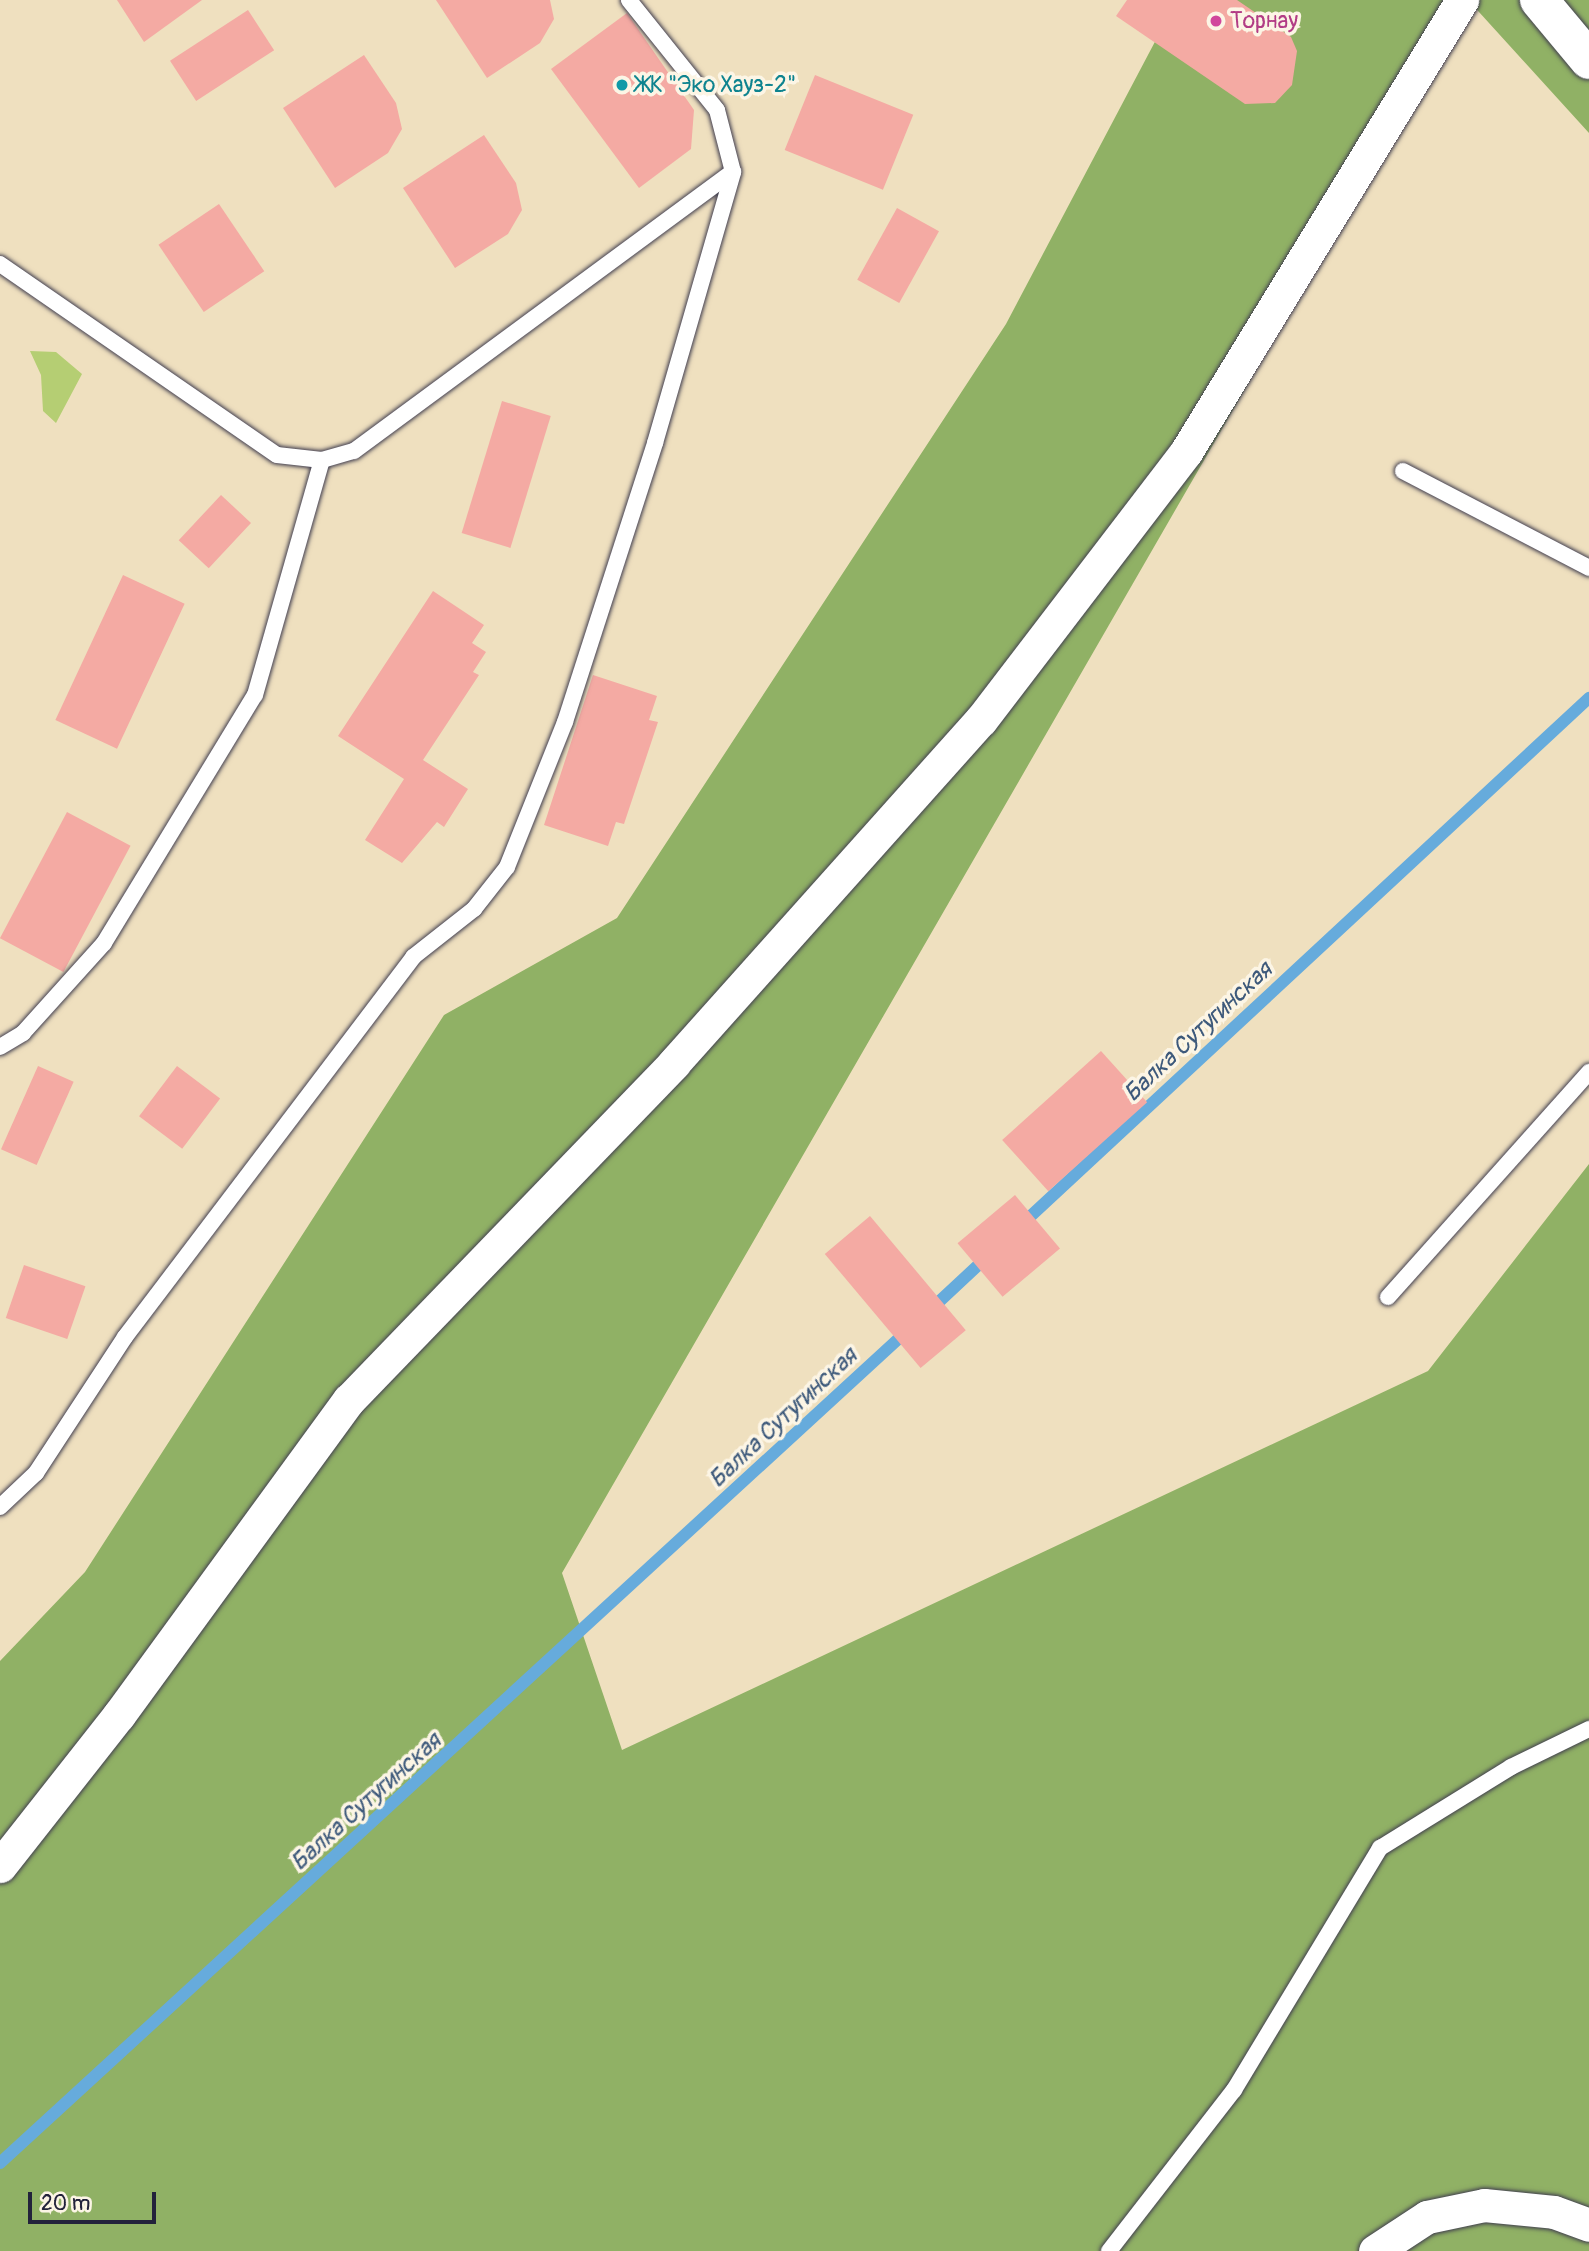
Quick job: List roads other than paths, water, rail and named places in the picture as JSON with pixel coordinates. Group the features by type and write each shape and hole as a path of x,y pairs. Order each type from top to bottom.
{"street":[{"path":"0,1866 119,1715 349,1400 674,1063 981,720 1186,452 1462,0"},
{"path":"1539,0 1589,60"},
{"path":"1375,2251 1427,2217 1484,2205 1553,2212 1589,2225"}],"lane":[{"path":"0,1507 36,1473 125,1337 412,957 474,909 507,867 565,722 642,483 733,172 717,110 629,0"},
{"path":"0,264 277,455 322,460 354,452 733,172"},
{"path":"0,1047 23,1033 104,943 255,695 322,460"},
{"path":"1403,471 1589,568"},
{"path":"1388,1297 1589,1072"},
{"path":"1109,2251 1234,2090 1380,1848 1511,1767 1589,1729"}],"waterway":[{"name":"Балка Сутугинская","path":"1021,1225 1589,698"},
{"name":"Балка Сутугинская","path":"929,1311 987,1257"},
{"name":"Балка Сутугинская","path":"0,2163 908,1330"}],"place":[{"name":"Торнау","path":"1216,21"},
{"name":"ЖК \"Эко Хауз-2\"","path":"622,85"}]}
